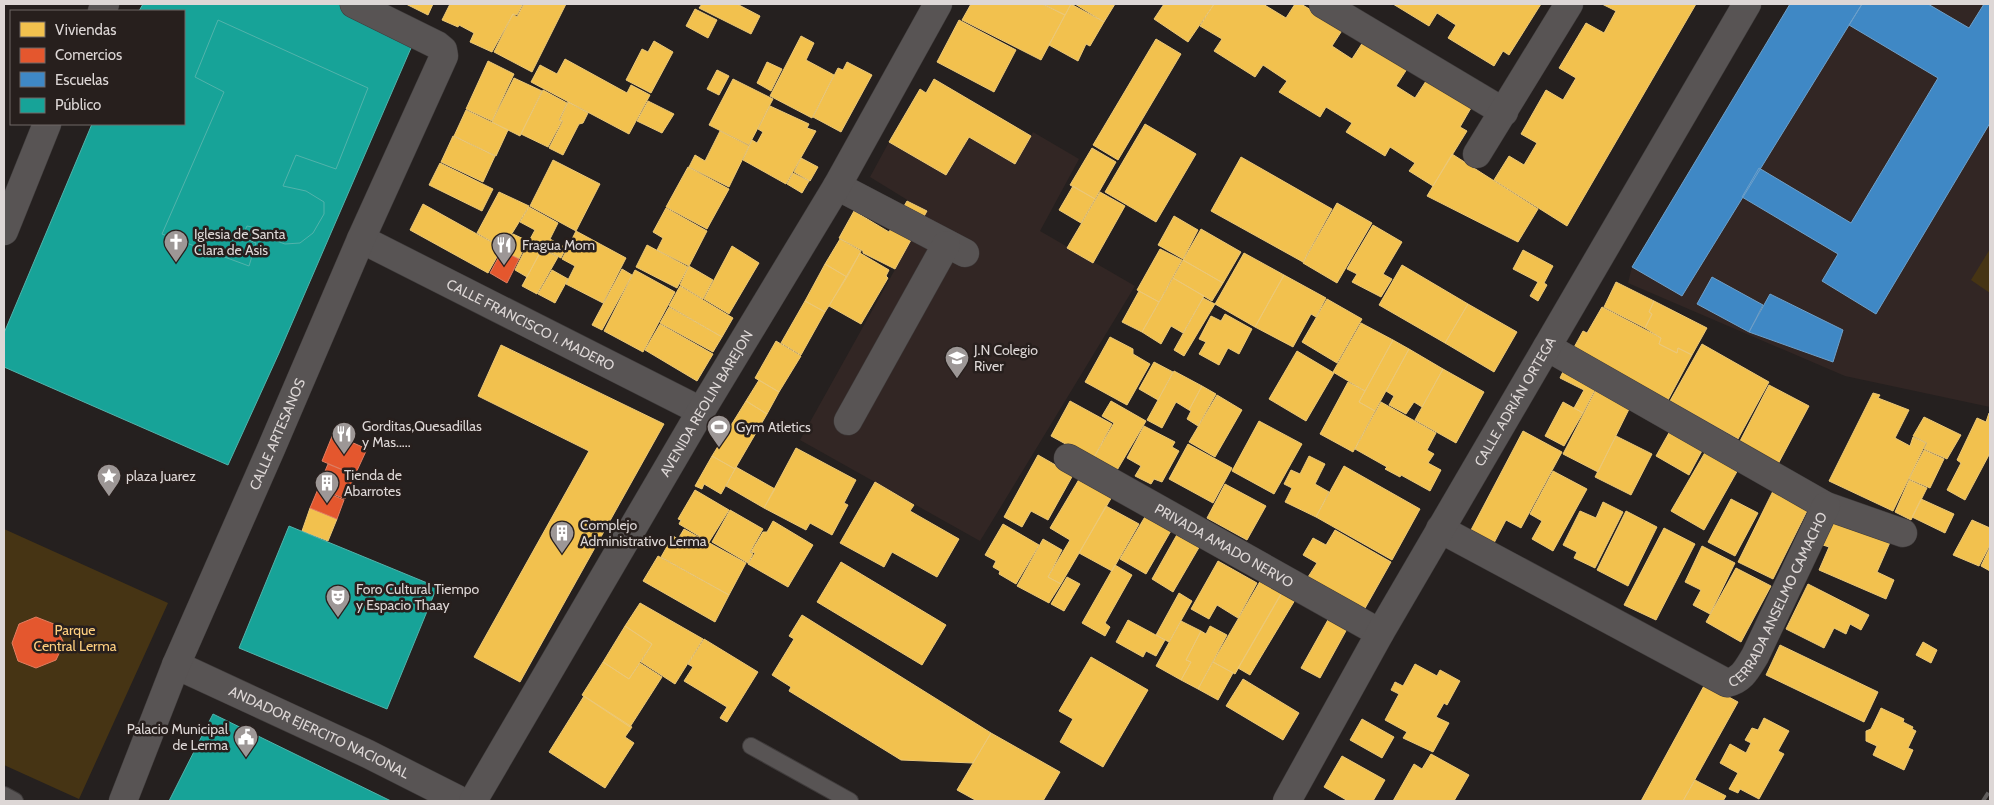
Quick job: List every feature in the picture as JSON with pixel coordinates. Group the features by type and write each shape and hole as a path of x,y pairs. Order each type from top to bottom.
{"street":[{"name":"CALLE ARTESANOS","path":"123,801 176,665 361,239 444,56 443,50 437,45 354,4"},
{"name":"AVENIDA REOLIN BAREJON","path":"474,801 701,411 837,186 938,4"},
{"path":"1322,4 1504,112"},
{"path":"1478,154 1569,4"},
{"name":"CALLE ADRIÁN ORTEGA","path":"1289,800 1380,633 1747,4"},
{"path":"6,219 47,125"},
{"path":"837,186 956,249 848,421"},
{"name":"CALLE FRANCISCO I. MADERO","path":"361,239 701,411"},
{"name":"CERRADA ANSELMO CAMACHO","path":"1440,529 1727,683 1737,681 1745,673 1755,656 1826,506 1547,347"},
{"name":"PRIVADA AMADO NERVO","path":"1068,458 1380,633"},
{"path":"1826,506 1903,533"},
{"name":"ANDADOR EJERCITO NACIONAL","path":"176,665 368,754 458,801"}],"lane":[{"path":"751,746 850,801"},
{"path":"4,795 15,801"}],"shaded area":[{"path":"1790,4 1990,4 1990,407 1845,376 1628,283 1632,267"},
{"name":"J.N Colegio River","path":"1033,132 1079,159 1040,231 1135,286 980,541 800,440 927,212 870,177 889,142 946,175 969,137 1015,164"}],"green space":[{"path":"1990,249 1990,293 1971,280"},
{"name":"Parque Central Lerma","path":"4,529 168,603 79,799 4,765"}],"building: Viviendas":[{"path":"153,4 159,4 174,10 150,10"},
{"path":"205,4 294,4 405,57 389,91"},
{"path":"406,4 433,4 428,15"},
{"path":"450,4 523,4 517,15 513,14 492,52 470,42 474,33 459,25 458,27 442,20"},
{"path":"524,4 566,4 532,72 494,52 513,14 517,17"},
{"path":"702,4 737,4 760,16 751,34 699,8"},
{"path":"971,4 1042,4 1065,15 1041,60 962,20"},
{"path":"1043,4 1071,4 1065,15"},
{"path":"1071,4 1104,22 1090,46 1086,44 1078,61 1049,45"},
{"path":"1075,4 1115,4 1104,22"},
{"path":"1164,4 1214,4 1188,42 1154,19"},
{"path":"1214,4 1263,4 1286,18 1295,4 1301,4 1343,29 1332,46 1352,59 1363,42 1407,69 1396,86 1415,98 1426,81 1471,108 1460,127 1467,131 1433,186 1409,171 1415,163 1390,147 1385,156 1346,132 1352,123 1326,107 1320,117 1279,92 1287,81 1263,65 1255,77 1214,51 1222,39 1200,26"},
{"path":"1393,4 1541,4 1509,55 1503,51 1494,66 1448,38 1456,25 1437,13 1429,26"},
{"path":"1602,4 1696,4 1567,226 1494,180 1509,156 1524,165 1537,143 1521,134 1546,90 1563,100 1576,78 1559,68 1586,23 1604,33 1616,11"},
{"path":"695,9 717,20 708,38 686,26"},
{"path":"185,15 204,24 185,68"},
{"path":"959,20 1016,50 994,92 937,62"},
{"path":"801,36 814,43 806,60 834,75 812,118 770,96"},
{"path":"1156,39 1181,54 1118,160 1093,145"},
{"path":"654,41 673,52 651,93 626,80 642,49 648,52"},
{"path":"565,59 627,93 631,85 650,95 629,134 531,82 540,65 557,74"},
{"path":"488,61 514,74 492,121 466,109"},
{"path":"767,62 782,69 771,91 757,83"},
{"path":"847,62 872,75 841,132 813,117 838,68 843,70"},
{"path":"717,70 729,76 719,95 707,89"},
{"path":"514,78 542,91 520,136 492,122"},
{"path":"733,79 773,99 749,145 709,125"},
{"path":"934,79 1031,136 1015,164 969,137 946,175 889,142 920,89 926,93"},
{"path":"543,90 567,103 559,120 562,121 548,147 521,134"},
{"path":"648,101 674,114 662,133 637,121"},
{"path":"568,102 588,113 583,123 579,124 563,155 549,148 563,121 560,120"},
{"path":"770,106 809,124 807,128 816,131 786,184 743,160 752,140 757,143 763,132 758,129"},
{"path":"466,110 508,130 496,156 454,136"},
{"path":"1145,124 1196,154 1156,222 1105,192"},
{"path":"720,131 749,146 729,187 689,167 695,155 705,161"},
{"path":"453,136 495,156 483,182 441,162"},
{"path":"1092,148 1116,162 1095,199 1070,185"},
{"path":"1452,154 1538,209 1518,242 1427,196"},
{"path":"1241,157 1332,209 1303,262 1211,211"},
{"path":"801,158 818,167 810,181 794,172"},
{"path":"553,160 600,184 576,231 530,206"},
{"path":"440,163 493,189 482,211 429,185"},
{"path":"688,167 729,189 707,229 666,207"},
{"path":"793,173 809,181 802,193 787,184"},
{"path":"1073,186 1095,199 1081,223 1059,210"},
{"path":"499,192 529,206 503,248 477,233"},
{"path":"1100,192 1125,206 1093,263 1067,248"},
{"path":"907,201 927,211 895,269 839,238 854,211 889,232"},
{"path":"1337,203 1372,223 1337,283 1303,263"},
{"path":"423,204 502,248 488,273 410,230"},
{"path":"529,207 558,223 550,239 566,248 561,258 529,241 535,230 520,222"},
{"path":"666,208 707,231 689,266 657,250 663,238 653,232"},
{"path":"1174,216 1198,230 1183,259 1158,245"},
{"path":"1373,225 1402,242 1383,274 1392,279 1381,297 1352,282 1357,274 1347,269"},
{"path":"1201,229 1241,252 1223,283 1183,260"},
{"path":"576,231 626,258 603,303 566,284 575,266 562,259"},
{"path":"513,234 528,241 519,259 503,250"},
{"path":"840,239 861,251 847,277 825,264"},
{"path":"529,242 542,249 527,277 515,270"},
{"path":"647,245 688,267 677,288 636,267"},
{"path":"732,246 759,263 729,314 704,299"},
{"path":"542,249 558,257 537,294 522,286"},
{"path":"1160,249 1182,260 1159,302 1137,290"},
{"path":"1523,250 1553,266 1544,283 1547,285 1538,301 1530,296 1538,282 1513,269"},
{"path":"860,253 889,270 886,276 888,278 861,324 829,306"},
{"path":"1244,253 1284,275 1255,327 1215,304"},
{"path":"1183,260 1223,283 1212,301 1173,278"},
{"path":"825,264 847,277 825,312 805,301"},
{"path":"1402,265 1468,304 1445,343 1379,305"},
{"path":"689,266 713,280 703,299 680,285"},
{"path":"622,269 632,275 602,330 592,325"},
{"path":"552,270 568,279 555,303 538,294"},
{"path":"635,270 675,292 643,352 604,331"},
{"path":"1284,275 1326,298 1316,317 1311,314 1293,347 1255,327"},
{"path":"1173,278 1204,296 1183,333 1171,326 1161,344 1142,332"},
{"path":"1616,282 1654,301 1649,312 1652,314 1645,328 1604,307"},
{"path":"680,286 733,318 722,337 669,306"},
{"path":"1139,291 1159,302 1142,332 1122,322"},
{"path":"1203,298 1215,304 1184,356 1174,350"},
{"path":"1327,299 1362,319 1337,363 1302,342"},
{"path":"805,301 825,312 801,355 781,343"},
{"path":"1654,301 1707,328 1692,355 1678,348 1677,353 1659,344 1661,338 1645,328 1652,314 1649,312"},
{"path":"1468,304 1517,332 1494,372 1445,343"},
{"path":"669,307 722,337 713,352 660,323"},
{"path":"1602,307 1661,338 1659,344 1677,353 1678,348 1692,355 1667,402 1572,351 1583,331 1587,333"},
{"path":"1225,314 1252,329 1239,354 1228,348 1219,365 1199,354 1206,342 1199,339 1211,316 1221,321"},
{"path":"1361,323 1393,340 1365,391 1333,372"},
{"path":"660,324 713,354 697,381 645,350"},
{"path":"1110,337 1133,349 1133,354 1150,364 1127,405 1085,382"},
{"path":"1393,340 1409,349 1375,411 1359,402"},
{"path":"776,341 801,356 779,392 755,378"},
{"path":"1702,344 1769,382 1738,439 1670,401"},
{"name":"Complejo Administrativo Lerma","path":"501,345 664,424 520,682 474,657 589,451 478,396"},
{"path":"1409,349 1443,369 1422,407 1414,402 1406,414 1389,405 1394,396 1386,391"},
{"path":"1297,351 1334,373 1306,421 1269,399"},
{"path":"1154,362 1173,372 1158,400 1139,389"},
{"path":"1567,363 1600,380 1583,413 1574,408 1584,390 1560,378"},
{"path":"1443,369 1484,392 1456,443 1415,420"},
{"path":"1174,371 1202,386 1189,410 1176,402 1162,428 1147,420"},
{"path":"759,380 779,392 767,414 746,401"},
{"path":"1348,382 1365,391 1359,402 1375,411 1353,452 1320,434"},
{"path":"1599,384 1633,401 1598,472 1563,454"},
{"path":"1769,385 1809,406 1777,466 1738,445"},
{"path":"1202,386 1216,394 1198,426 1187,419 1191,411 1189,410"},
{"path":"1873,393 1880,395 1878,398 1909,410 1895,438 1910,446 1913,437 1926,443 1893,511 1829,481"},
{"path":"1217,395 1242,410 1215,457 1189,442"},
{"path":"746,401 767,414 735,469 712,456"},
{"path":"1070,401 1112,424 1093,459 1051,436"},
{"path":"1111,401 1146,421 1116,472 1093,459 1114,423 1102,416"},
{"path":"1381,402 1436,433 1427,450 1434,454 1428,463 1441,470 1430,491 1401,475 1400,477 1385,469 1387,467 1355,449"},
{"path":"1563,402 1583,413 1564,446 1545,436"},
{"path":"1989,413 1990,453 1965,500 1947,490 1961,463 1957,460 1977,418 1986,422"},
{"path":"1924,417 1961,435 1947,459 1924,449 1927,443 1913,436"},
{"path":"1259,421 1302,444 1274,494 1232,471"},
{"path":"1144,426 1175,442 1172,447 1179,451 1162,482 1154,479 1151,484 1135,476 1141,466 1127,458"},
{"path":"1523,431 1562,452 1521,528 1506,520 1494,543 1471,530"},
{"path":"1670,431 1703,449 1689,475 1656,456"},
{"path":"1616,436 1652,454 1631,495 1595,477"},
{"path":"1188,444 1232,468 1213,503 1169,479"},
{"path":"796,448 856,480 844,503 848,505 832,535 810,523 806,530 764,508"},
{"path":"1707,449 1739,468 1704,530 1671,511"},
{"path":"1924,450 1944,459 1930,488 1909,479"},
{"path":"1038,455 1073,475 1048,520 1031,511 1022,527 1004,517"},
{"path":"712,456 735,469 721,494 704,484 702,489 695,486"},
{"path":"1309,456 1325,464 1315,484 1329,492 1316,517 1285,502 1292,488 1284,484 1291,470 1300,474"},
{"path":"1344,466 1420,509 1392,560 1316,517"},
{"path":"736,467 775,489 764,508 726,486"},
{"path":"1553,471 1587,489 1553,551 1532,539 1542,521 1530,514"},
{"path":"1081,476 1113,495 1061,584 1048,577 1070,540 1050,528"},
{"path":"1909,480 1927,488 1911,520 1895,512"},
{"path":"875,482 914,505 910,511 959,539 937,577 892,552 884,567 840,543"},
{"path":"1225,484 1266,506 1247,540 1207,518"},
{"path":"695,490 729,510 709,542 679,524 681,520 678,519"},
{"path":"1773,491 1808,509 1773,579 1738,562"},
{"path":"1731,499 1758,513 1735,556 1708,542"},
{"path":"1921,499 1954,514 1945,533 1912,517"},
{"path":"1603,502 1623,512 1595,568 1574,558 1577,552 1563,545 1580,511 1596,518"},
{"path":"1106,506 1139,524 1112,571 1079,553"},
{"path":"310,508 337,519 328,541 302,531"},
{"path":"730,510 763,529 750,552 753,554 748,563 712,542"},
{"path":"1626,511 1657,527 1628,586 1597,570"},
{"path":"1146,515 1172,529 1146,574 1120,559"},
{"path":"1836,517 1891,540 1877,572 1894,580 1886,599 1819,570 1829,547 1823,545"},
{"path":"1972,520 1990,528 1990,545 1979,566 1953,555"},
{"path":"773,521 813,545 788,587 748,564 755,553 751,552 763,532 767,532"},
{"path":"1003,524 1039,545 1016,584 999,574 1000,571 993,567 996,561 985,555"},
{"path":"1664,528 1695,544 1656,620 1624,605"},
{"path":"684,529 746,563 729,595 661,557 673,536 678,539"},
{"path":"1335,530 1391,562 1364,610 1308,577 1317,563 1303,555 1313,538 1326,545"},
{"path":"1179,531 1201,544 1173,592 1152,579"},
{"path":"1043,539 1062,550 1048,577 1061,584 1049,603 1017,586"},
{"path":"1702,546 1735,563 1710,614 1693,605 1701,590 1685,582"},
{"path":"1990,547 1990,571 1981,566"},
{"path":"658,556 729,595 715,622 643,581"},
{"path":"1218,561 1257,583 1238,618 1217,605 1209,619 1191,609"},
{"path":"841,562 946,625 922,665 817,602"},
{"path":"1115,565 1132,575 1105,623 1110,627 1105,636 1082,623"},
{"path":"1736,568 1771,586 1741,642 1706,622"},
{"path":"1067,577 1080,584 1064,611 1051,604"},
{"path":"1262,578 1283,591 1235,674 1213,662"},
{"path":"1808,584 1869,615 1861,630 1850,624 1846,634 1834,628 1824,648 1786,629"},
{"path":"1282,592 1295,600 1250,675 1238,668"},
{"path":"1179,593 1192,601 1169,642 1156,635"},
{"path":"640,603 703,639 675,684 641,662 652,644 625,626"},
{"path":"802,615 991,733 973,763 901,760 789,691 791,687 772,675 794,639 789,636"},
{"path":"1329,618 1347,629 1320,678 1301,668"},
{"path":"1128,620 1165,640 1156,656 1146,651 1143,657 1116,642"},
{"path":"1181,621 1201,631 1186,660 1191,662 1181,680 1156,666"},
{"path":"625,626 652,644 629,679 603,662"},
{"path":"1210,626 1227,635 1198,689 1181,680 1191,662 1186,660 1201,631 1206,634"},
{"path":"704,639 758,672 727,722 720,718 727,707 684,681 693,667 688,664"},
{"path":"1923,642 1937,650 1931,663 1916,655"},
{"path":"1780,645 1878,692 1864,722 1766,675"},
{"path":"1091,657 1148,690 1103,767 1060,742 1073,719 1059,711"},
{"path":"603,662 629,679 640,663 662,677 630,727 582,695"},
{"path":"1213,662 1233,673 1218,700 1198,689"},
{"path":"1415,664 1437,676 1440,670 1460,681 1447,705 1444,703 1436,717 1449,723 1433,752 1403,738 1407,732 1385,720 1399,694 1391,690 1395,682 1403,686"},
{"path":"1243,679 1299,713 1283,740 1226,706"},
{"path":"1705,684 1738,702 1683,801 1641,801"},
{"path":"584,696 632,727 625,737 634,743 605,788 549,752"},
{"path":"1881,708 1904,719 1903,722 1913,727 1912,729 1916,731 1908,748 1913,750 1904,770 1873,755 1877,746 1866,741 1866,731 1871,729"},
{"path":"1764,718 1789,731 1778,751 1784,754 1759,799 1740,789 1738,793 1729,789 1738,773 1720,763 1730,744 1746,753 1751,743 1745,740 1752,728 1758,730"},
{"path":"1362,719 1394,737 1382,758 1350,740"},
{"path":"991,733 1060,772 1043,801 977,801 957,790"},
{"path":"1431,754 1469,775 1454,801 1393,801 1414,764 1422,769"},
{"path":"1342,756 1385,780 1373,801 1348,801 1324,787"},
{"path":"1695,780 1726,796 1723,801 1683,801"}],"building: Comercios":[{"name":"Fragua Mom","path":"502,251 519,259 507,283 490,273"},
{"name":"Gorditas,Quesadillas y Mas.....","path":"333,434 367,449 355,475 322,461"},
{"path":"328,464 355,475 345,499 318,488"},
{"name":"Tienda de Abarrotes","path":"318,489 344,500 337,519 310,508"},
{"path":"36,617 54,624 64,643 56,660 36,668 18,661 12,643 19,624"}],"building: Escuelas":[{"path":"1790,4 1862,4 1682,296 1632,267"},
{"path":"1862,4 1928,4 1969,28 1984,4 1990,4 1990,123 1876,314 1822,281 1838,254 1742,197 1759,168 1851,223 1938,78 1849,25"},
{"path":"1712,277 1763,305 1749,332 1697,304"},
{"path":"1770,294 1843,330 1833,362 1749,332"}],"building: Público":[{"name":"Iglesia de Santa Clara de Asis","path":"143,4 339,4 414,41 279,353 228,465 4,367 4,333 92,125 185,125 185,10 140,10"},
{"name":"Iglesia de Santa Clara de Asis","path":"218,20 368,88 336,169 296,155 283,186 306,191 324,202 324,214 313,233 300,243 285,244 274,240 257,228 247,226 242,237 256,243 249,266 162,234 224,92 195,77"},
{"name":"Foro Cultural Tiempo y Espacio Thaay","path":"289,526 437,587 387,709 239,648"},
{"name":"Palacio Municipal de Lerma","path":"213,714 391,801 169,801"}],"railway":[{"path":"1983,801 1990,790"}],"place":[{"name":"Iglesia de Santa Clara de Asis","path":"176,263"},
{"name":"Fragua Mom","path":"504,266"},
{"name":"J.N Colegio River","path":"957,379"},
{"name":"Gym Atletics","path":"719,448"},
{"name":"Gorditas,Quesadillas y Mas.....","path":"344,455"},
{"name":"plaza Juarez","path":"109,497"},
{"name":"Tienda de Abarrotes","path":"327,504"},
{"name":"Complejo Administrativo Lerma","path":"562,554"},
{"name":"Foro Cultural Tiempo y Espacio Thaay","path":"338,618"},
{"name":"Palacio Municipal de Lerma","path":"246,758"}]}
